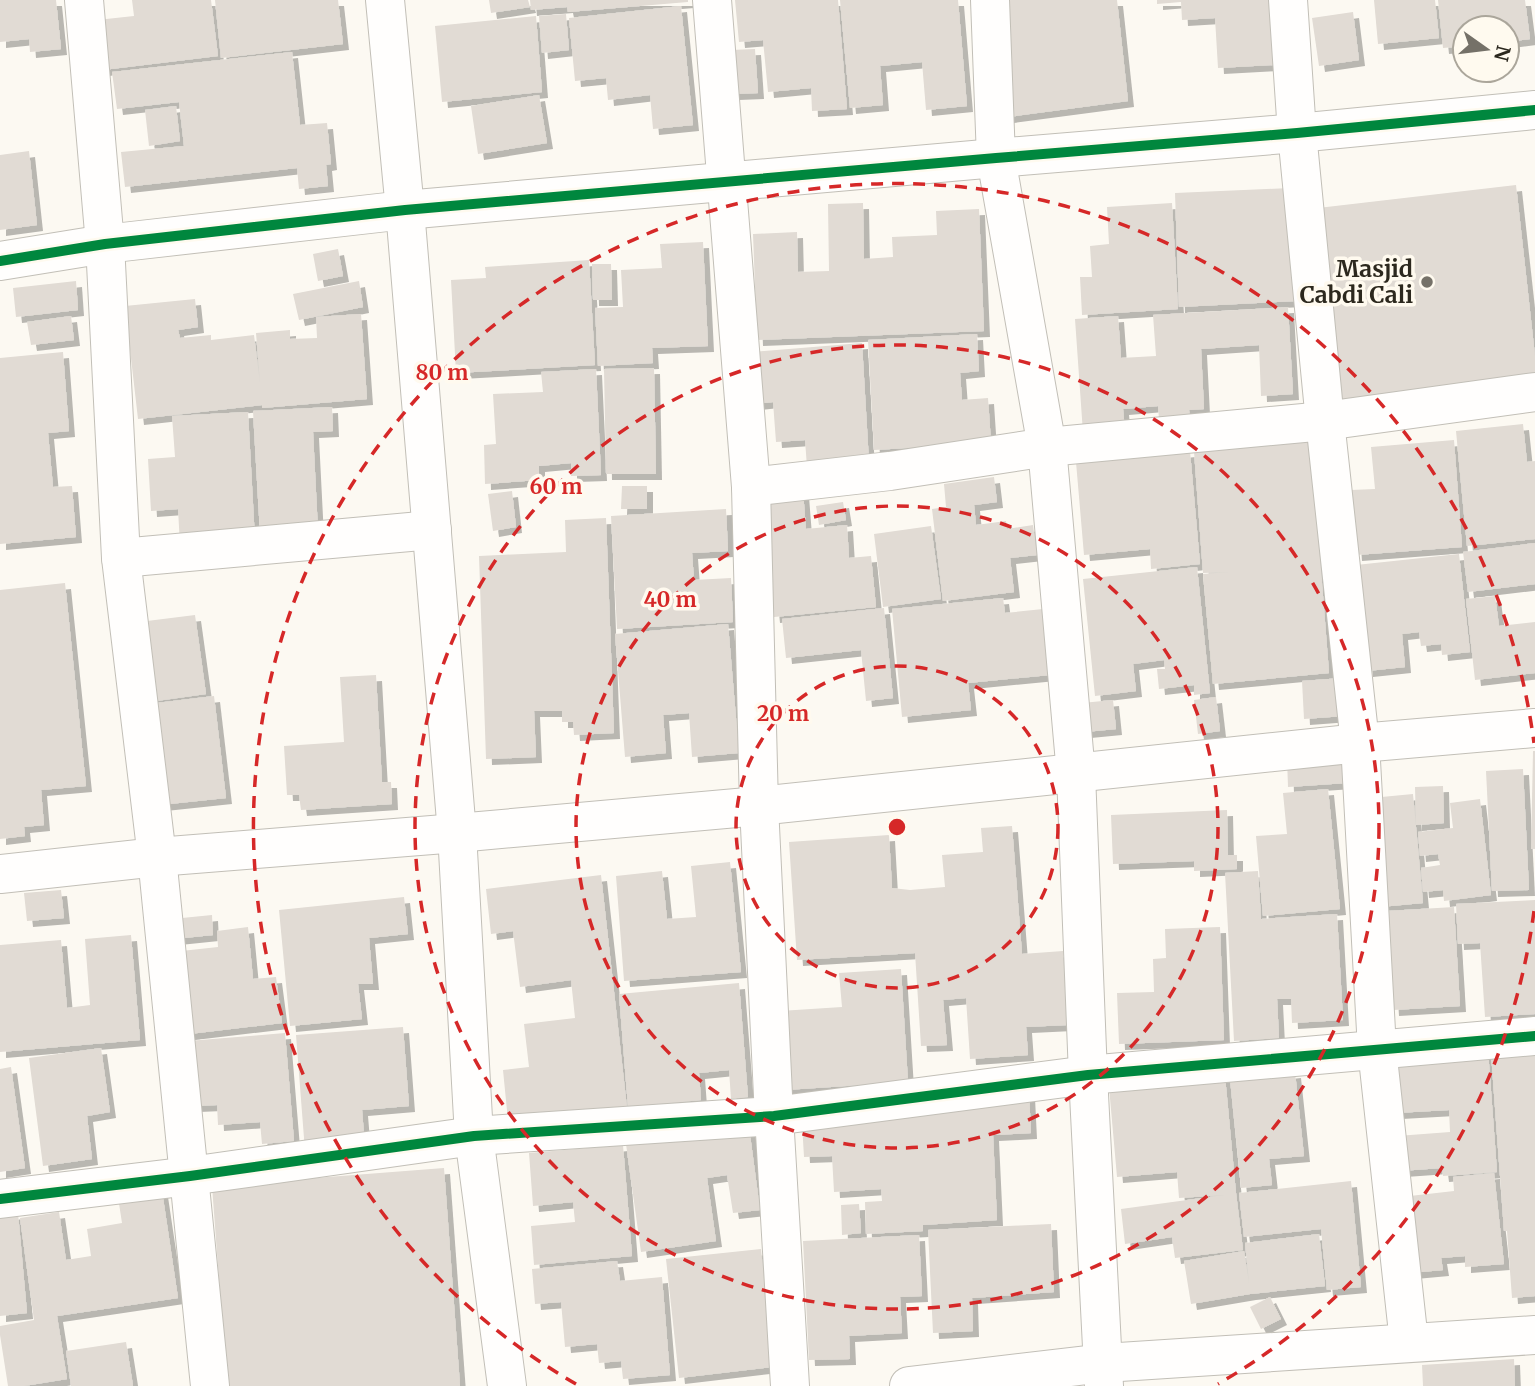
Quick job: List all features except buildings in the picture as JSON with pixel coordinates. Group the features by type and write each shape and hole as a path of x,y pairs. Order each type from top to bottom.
{"street":[{"path":"84,0 105,244 121,558 157,857 210,1386"},
{"path":"385,0 457,833 474,1136 507,1386"},
{"path":"712,0 751,487 759,806 790,1386"},
{"path":"990,0 996,158 1047,447 1076,774 1104,1374"},
{"path":"1288,0 1297,133 1360,743 1377,1049 1409,1342"},
{"path":"0,261 105,244 405,210 1535,110"},
{"path":"751,487 890,471 1047,447 1325,421 1535,392"},
{"path":"121,558 432,530"},
{"path":"0,874 157,857 759,806 1360,743 1535,728"},
{"path":"0,1199 474,1136 774,1116 1088,1075 1535,1036"},
{"path":"909,1386 1104,1374 1409,1342 1535,1335"}],"cycle path":[{"path":"0,261 105,244 405,210 1535,110"},
{"path":"0,1199 190,1176 474,1136 774,1116 1088,1075 1535,1036"}],"place":[{"name":"Masjid Cabdi Cali","path":"1427,282"}]}
